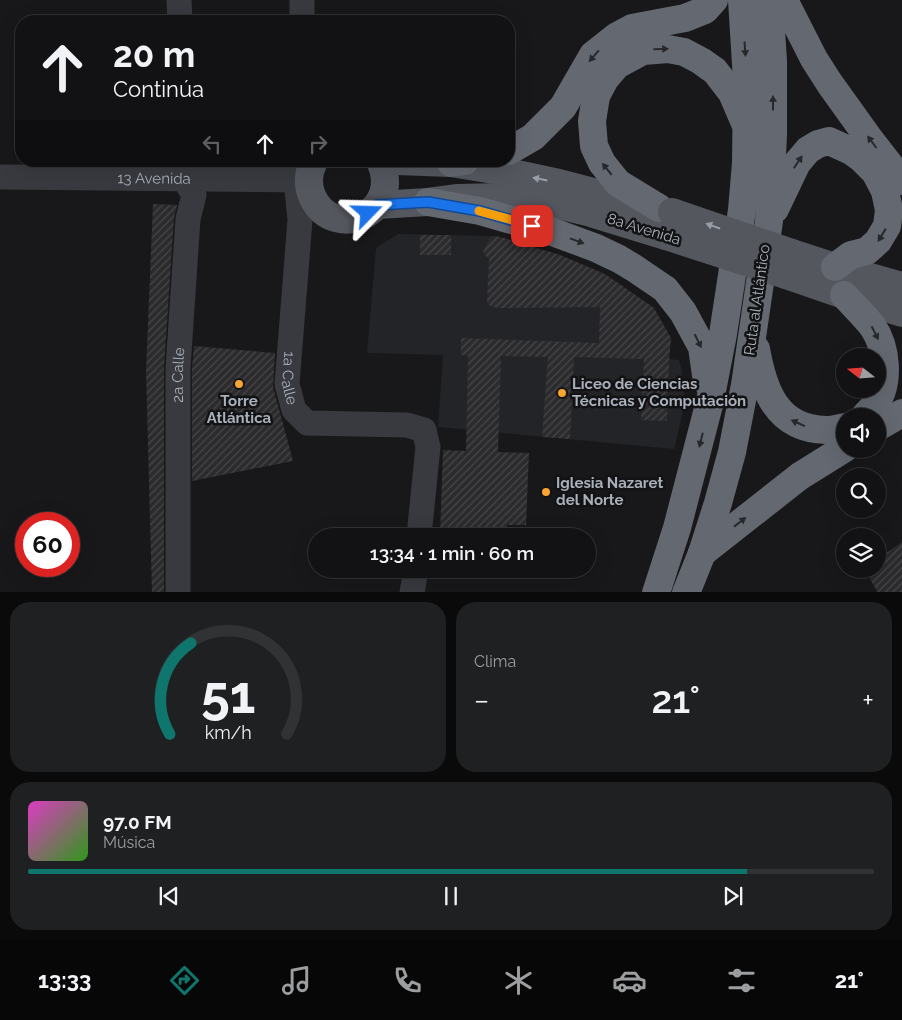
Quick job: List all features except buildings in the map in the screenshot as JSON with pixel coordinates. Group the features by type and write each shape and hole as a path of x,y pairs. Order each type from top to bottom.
{"highway":[{"path":"515,148 533,137 563,106 593,55 617,36 632,28 685,18 705,10 714,0"},
{"name":"Ruta al Atlántico","path":"657,586 690,483 710,401 723,334 742,210 746,162 748,80 742,0"},
{"path":"783,1 814,59 830,84 902,181"},
{"name":"Ruta al Atlántico","path":"686,592 702,553 718,503 732,452 745,385 768,222 773,134 773,61 783,1"},
{"path":"666,219 618,183 602,163 594,146 592,122 596,96 617,64 643,51 668,49 684,52 701,61 714,72 732,93 747,129"},
{"path":"768,222 797,163 808,150 818,144 829,141 851,151 875,172 885,191 890,210 887,226 878,241 867,251 851,256 836,267"},
{"path":"428,202 480,211 550,231 596,248 619,259 652,280 664,289 683,312 702,347 710,401"},
{"path":"844,295 873,327 882,347 886,370 883,387 872,408"},
{"path":"752,329 760,372 767,392 777,408 791,421 814,429 836,428"},
{"path":"886,423 902,414"},
{"path":"702,553 800,476 836,454"}],"main road":[{"path":"304,171 315,203 323,212 334,218 346,220 368,213 377,205 384,194 386,182 383,167"},
{"name":"8a Avenida","path":"482,167 559,183 666,219 789,264 844,295 902,312"},
{"name":"8a Avenida","path":"377,205 458,198 502,197 545,202 590,213 666,219"},
{"name":"8a Avenida","path":"789,264 836,267 902,286"}],"street":[{"path":"179,0 180,15"},
{"path":"302,0 302,15"},
{"name":"13 Avenida","path":"0,177 184,170 304,171"},
{"name":"2a Calle","path":"178,592 178,368 188,219 194,195 184,170"},
{"name":"1a Calle","path":"304,171 287,384 294,410 307,423 407,424 424,430 428,447 420,528"},
{"path":"412,592 414,578"}],"shaded area":[{"path":"398,234 495,236 504,238 560,255 605,274 654,308 671,338 669,359 679,360 682,371 685,403 674,449 438,427 443,355 367,353 376,248"}],"slow traffic":[{"path":"479,211 512,220"}],"place":[{"name":"Torre Atlántica","path":"239,384"},
{"name":"Liceo de Ciencias Técnicas y Computación","path":"562,393"},
{"name":"Iglesia Nazaret del Norte","path":"546,492"}],"route":[{"path":"368,213 377,205 428,202 480,211 532,226"}]}
